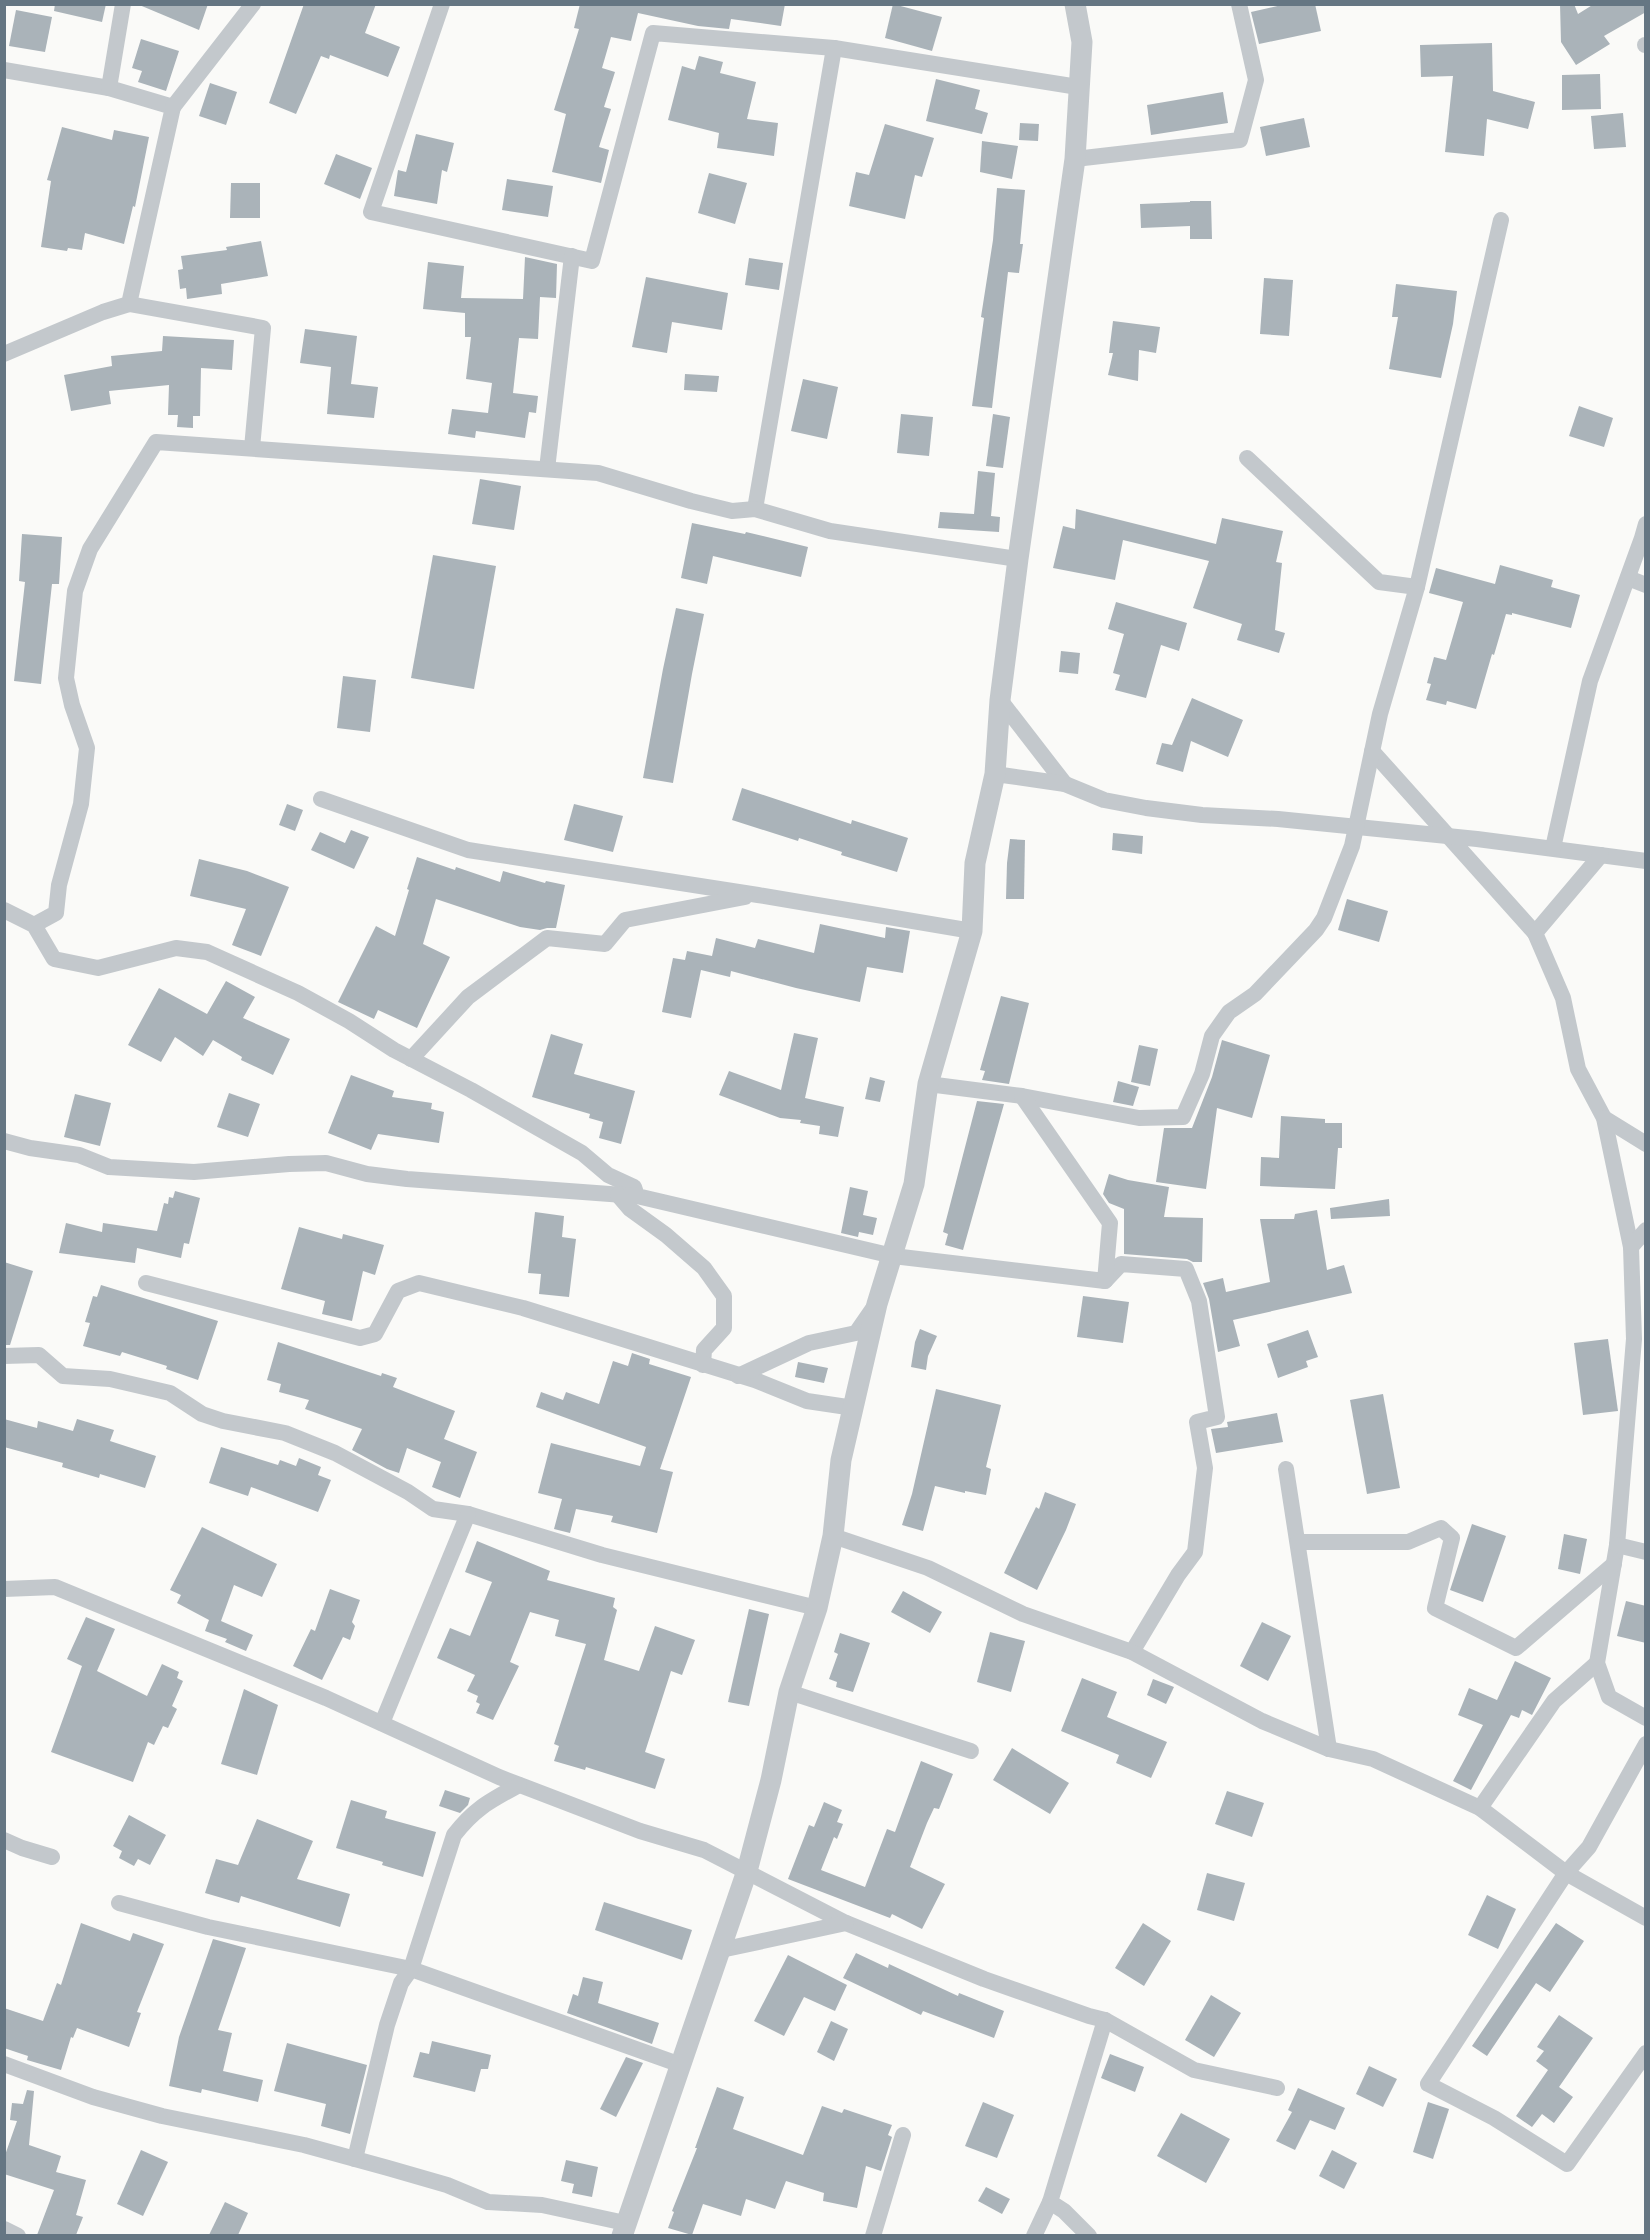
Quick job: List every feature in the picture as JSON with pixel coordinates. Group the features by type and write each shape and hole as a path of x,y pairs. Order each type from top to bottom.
{"street":[{"path":"109,88 123,4"},
{"path":"129,304 173,107 253,4"},
{"path":"442,4 372,212 592,261 653,33 834,48 1078,87"},
{"path":"4,2064 93,2097 162,2116 304,2145 447,2185 488,2202 542,2205 623,2229 722,1950 747,1871 771,1780 789,1692 817,1608 833,1536 841,1460 862,1364 868,1348 876,1304 914,1184 928,1084 972,931 975,863 994,774 1000,700 1018,559 1075,159 1082,42 1075,4"},
{"path":"1075,159 1240,140 1256,80 1239,4"},
{"path":"755,509 834,48"},
{"path":"4,70 109,88 173,107"},
{"path":"928,1084 1022,1096 1139,1118 1183,1117 1202,1074 1212,1036 1229,1012 1255,994 1316,930 1324,918 1352,846 1380,714 1417,587 1501,220"},
{"path":"547,469 572,256"},
{"path":"4,354 103,312 129,304 263,328 252,448"},
{"path":"34,925 57,913 59,885 81,804 87,748 72,705 66,678 75,591 90,549 156,442 598,473 732,511 755,509 830,531 1018,559"},
{"path":"1247,458 1379,582 1417,587"},
{"path":"1553,849 1590,681 1646,524"},
{"path":"1628,578 1646,564"},
{"path":"1628,578 1646,585"},
{"path":"1000,700 1065,784"},
{"path":"1372,751 1535,933 1563,998 1578,1069 1604,1118 1631,1247 1634,1339 1617,1545 1597,1663 1609,1697 1646,1718"},
{"path":"994,774 1065,784 1104,800 1146,808 1202,815 1356,826 1646,861"},
{"path":"321,799 468,850 972,931"},
{"path":"1535,933 1601,855"},
{"path":"411,1059 468,997 547,938 606,944 625,920 758,895"},
{"path":"4,910 34,925 54,959 98,968 176,948 207,952 298,993 349,1021 394,1050 471,1090 582,1153 608,1175 634,1187 637,1196"},
{"path":"1022,1096 1110,1223 1105,1281"},
{"path":"1604,1118 1646,1144"},
{"path":"4,1141 30,1148 79,1155 109,1167 194,1172 326,1163 366,1174 637,1196 893,1256 1105,1281"},
{"path":"618,1195 630,1209 666,1235 704,1268 724,1296 724,1329 704,1350 703,1365"},
{"path":"1631,1247 1646,1230"},
{"path":"1105,1281 1121,1264 1186,1269 1199,1301 1217,1418 1197,1422 1205,1468 1196,1552 1178,1575 1132,1652"},
{"path":"146,1283 360,1338 375,1334 398,1291 419,1283 523,1308 755,1380 807,1401 854,1408"},
{"path":"738,1376 809,1343 856,1333 876,1304"},
{"path":"1634,1339 1646,1356"},
{"path":"4,1356 39,1355 63,1376 110,1379 170,1393 202,1414 223,1421 285,1433 335,1453 408,1492 433,1509 468,1514 602,1555 817,1608"},
{"path":"1286,1468 1329,1749"},
{"path":"382,1724 468,1514"},
{"path":"1298,1542 1408,1542 1441,1528 1452,1538 1435,1608 1516,1648 1614,1564"},
{"path":"833,1536 928,1568 1023,1614 1132,1652 1262,1721 1329,1749 1373,1759 1480,1808 1566,1873 1646,1918"},
{"path":"1617,1545 1646,1552"},
{"path":"4,1589 55,1587 326,1698 519,1785 640,1831 704,1850 846,1923 984,1979 1105,2020 1194,2070 1277,2088"},
{"path":"1480,1808 1554,1701 1597,1663"},
{"path":"789,1692 971,1751"},
{"path":"1646,1744 1589,1847 1566,1873 1428,2084 1494,2118 1567,2164 1646,2054"},
{"path":"355,2159 387,2025 401,1983 411,1969 454,1835 483,1804 519,1785"},
{"path":"4,1840 52,1857"},
{"path":"119,1903 208,1927 411,1969 681,2065"},
{"path":"722,1950 846,1923"},
{"path":"1034,2235 1050,2202 1105,2020"},
{"path":"873,2235 903,2135"},
{"path":"1050,2202 1064,2211 1089,2235"},
{"path":"4,2229 18,2235"}],"building":[{"path":"55,4 106,4 102,22 54,11"},
{"path":"137,4 208,4 199,30"},
{"path":"304,4 376,4 365,33 400,47 388,77 330,55 329,59 321,56 296,114 269,103"},
{"path":"580,4 785,4 781,26 731,19 729,29 698,26 638,13 631,41 611,37 602,68 615,72 604,107 611,109 599,147 609,150 601,183 552,172 566,114 554,110 579,29 574,28"},
{"path":"893,4 942,17 932,51 885,38"},
{"path":"1286,4 1315,4 1321,31 1259,44 1251,12"},
{"path":"1560,4 1574,4 1578,14 1594,4 1646,4 1646,12 1604,36 1610,44 1576,65 1561,42"},
{"path":"16,10 52,17 45,52 9,46"},
{"path":"141,39 179,51 166,91 138,82 142,71 132,68"},
{"path":"1492,43 1493,91 1535,102 1528,129 1487,119 1484,156 1445,152 1453,76 1421,77 1420,45"},
{"path":"699,56 723,62 720,73 756,82 747,119 778,123 774,156 717,148 719,133 668,120 682,66 695,70"},
{"path":"1600,74 1601,109 1562,110 1562,75"},
{"path":"936,79 980,90 975,109 988,113 982,134 926,121"},
{"path":"210,83 237,92 226,125 199,116"},
{"path":"1223,92 1228,123 1151,135 1147,105"},
{"path":"1623,113 1626,147 1594,149 1591,116"},
{"path":"1304,118 1310,147 1266,156 1260,127"},
{"path":"1020,123 1039,124 1038,141 1019,140"},
{"path":"885,124 934,138 922,177 915,175 905,219 849,206 856,172 869,175"},
{"path":"62,127 112,140 114,130 149,137 135,207 133,206 124,244 85,233 82,250 68,248 67,251 41,247 51,181 47,180"},
{"path":"416,134 454,143 447,172 442,170 437,204 394,196 398,170 406,172"},
{"path":"982,141 1018,146 1012,179 980,172"},
{"path":"336,154 372,168 360,199 324,184"},
{"path":"709,173 747,183 735,224 698,213"},
{"path":"507,179 553,186 548,217 502,210"},
{"path":"231,183 260,183 260,218 230,218"},
{"path":"997,188 1025,190 1020,244 1023,244 1019,273 1008,272 992,408 972,406 984,318 981,317 993,240"},
{"path":"1211,201 1212,239 1190,239 1190,226 1141,228 1140,204"},
{"path":"261,241 268,276 221,284 222,294 187,299 186,288 180,289 178,270 183,269 181,256 227,250 226,247"},
{"path":"525,257 557,264 556,298 540,297 538,339 519,338 513,393 538,396 536,413 529,412 525,438 476,431 475,438 448,434 452,409 488,413 492,383 466,379 471,337 465,337 465,313 423,309 428,262 464,266 461,298 523,299"},
{"path":"749,258 783,263 779,290 745,285"},
{"path":"646,277 728,293 722,330 672,322 667,353 632,347"},
{"path":"1264,278 1293,280 1289,336 1260,334"},
{"path":"1396,284 1457,291 1453,324 1441,378 1389,369 1398,317 1392,317"},
{"path":"1113,321 1160,327 1156,353 1139,350 1138,381 1108,375 1113,353 1109,353"},
{"path":"305,329 357,336 351,384 378,387 374,418 327,414 331,367 300,363"},
{"path":"163,336 234,340 232,370 201,368 200,416 193,416 193,428 177,427 178,415 168,415 169,385 109,391 111,404 71,411 64,375 112,366 111,356 162,351"},
{"path":"685,374 719,376 717,392 684,390"},
{"path":"803,379 838,387 827,439 791,431"},
{"path":"1579,406 1613,418 1604,447 1569,436"},
{"path":"901,414 933,417 929,456 897,453"},
{"path":"993,414 1010,417 1003,468 986,466"},
{"path":"978,471 995,473 991,516 1000,517 999,532 938,528 940,512 974,514"},
{"path":"480,479 521,486 514,530 472,524"},
{"path":"1076,509 1216,544 1222,518 1283,531 1276,562 1282,563 1275,630 1285,633 1279,653 1237,640 1242,624 1193,608 1209,561 1123,540 1115,580 1053,568 1063,526 1075,529"},
{"path":"692,523 745,534 746,532 808,547 801,577 713,556 707,584 681,578"},
{"path":"22,534 62,537 59,584 52,584 41,684 14,681 25,582 19,581"},
{"path":"433,555 496,566 474,689 411,678"},
{"path":"1500,565 1553,580 1551,587 1580,595 1571,628 1512,613 1512,615 1506,614 1476,709 1447,701 1446,705 1426,700 1431,684 1427,683 1434,657 1446,660 1463,602 1429,593 1436,568 1495,584"},
{"path":"1116,602 1187,623 1179,651 1161,645 1146,698 1115,690 1120,675 1113,673 1124,634 1108,629"},
{"path":"676,608 704,614 673,783 643,778"},
{"path":"1061,651 1080,653 1078,674 1059,672"},
{"path":"343,676 376,680 370,732 337,728"},
{"path":"1192,698 1243,720 1228,757 1191,741 1183,772 1156,764 1162,743 1172,745"},
{"path":"742,788 851,824 852,820 908,838 897,872 841,855 842,852 799,838 798,841 732,820"},
{"path":"287,804 303,810 295,831 279,825"},
{"path":"574,804 623,816 613,852 564,840"},
{"path":"351,830 369,837 354,869 311,850 320,832 345,843"},
{"path":"1113,833 1143,836 1142,854 1112,850"},
{"path":"1010,839 1025,840 1024,899 1006,899"},
{"path":"417,857 500,882 503,871 545,883 546,881 565,885 556,928 540,930 520,927 436,899 423,944 450,957 417,1028 378,1010 374,1019 338,1002 376,926 395,936"},
{"path":"199,859 247,871 289,887 261,956 232,945 246,909 190,896"},
{"path":"1347,899 1388,911 1379,942 1338,930"},
{"path":"820,924 885,938 886,927 910,931 903,973 867,967 860,1002 731,971 730,977 701,970 691,1018 662,1012 673,958 685,960 687,951 712,956 716,938 755,948 758,939 814,953"},
{"path":"226,981 255,997 243,1018 290,1039 273,1075 241,1060 242,1057 213,1040 203,1056 175,1037 161,1062 128,1045 159,988 207,1014"},
{"path":"1001,996 1029,1003 1009,1084 982,1080 985,1071 980,1070"},
{"path":"794,1033 818,1038 805,1098 844,1107 838,1137 819,1134 820,1126 800,1123 801,1120 780,1118 719,1095 729,1071 781,1090"},
{"path":"551,1034 583,1044 574,1074 635,1091 621,1144 599,1138 603,1122 589,1118 590,1114 532,1097"},
{"path":"1222,1040 1270,1055 1252,1118 1217,1108 1206,1189 1156,1182 1164,1128 1192,1128 1212,1077"},
{"path":"1139,1045 1158,1049 1150,1086 1131,1082"},
{"path":"351,1075 394,1091 392,1097 432,1103 431,1109 444,1112 439,1143 378,1134 371,1150 328,1133"},
{"path":"870,1077 885,1081 880,1102 865,1099"},
{"path":"1118,1081 1139,1087 1133,1106 1113,1102"},
{"path":"229,1093 260,1104 248,1137 217,1127"},
{"path":"75,1094 111,1103 100,1146 64,1137"},
{"path":"977,1101 1004,1104 963,1250 945,1245 948,1234 943,1232"},
{"path":"1281,1116 1325,1119 1325,1123 1342,1123 1342,1148 1338,1148 1335,1189 1260,1186 1261,1157 1279,1158"},
{"path":"1109,1174 1128,1180 1169,1187 1164,1217 1203,1218 1202,1262 1124,1254 1124,1209 1109,1203 1103,1194"},
{"path":"850,1187 868,1191 863,1215 877,1218 873,1235 859,1232 858,1237 841,1233"},
{"path":"175,1191 200,1198 189,1244 184,1243 181,1258 137,1248 135,1263 59,1253 66,1223 102,1232 103,1223 157,1231 164,1203 168,1204 169,1197 173,1198"},
{"path":"1389,1199 1390,1216 1331,1219 1330,1208"},
{"path":"1317,1210 1327,1270 1344,1265 1352,1293 1233,1320 1240,1346 1218,1352 1209,1299 1203,1283 1223,1278 1226,1292 1270,1282 1260,1219 1294,1219 1295,1214"},
{"path":"535,1212 564,1216 562,1237 576,1239 569,1297 539,1294 541,1274 528,1273"},
{"path":"299,1227 342,1239 343,1234 384,1245 375,1275 363,1271 352,1321 322,1314 325,1301 281,1289"},
{"path":"4,1262 33,1271 10,1345 4,1345"},
{"path":"101,1285 218,1321 198,1380 166,1369 167,1366 122,1352 120,1356 83,1346 90,1323 85,1322 93,1296 97,1297"},
{"path":"1083,1296 1129,1302 1123,1343 1077,1337"},
{"path":"920,1329 937,1336 928,1356 926,1370 911,1367 915,1342"},
{"path":"1308,1330 1318,1357 1306,1361 1308,1367 1278,1378 1267,1344"},
{"path":"1608,1339 1618,1411 1583,1415 1574,1343"},
{"path":"278,1342 381,1376 382,1373 397,1378 393,1387 455,1411 444,1439 477,1452 460,1498 432,1487 441,1462 407,1448 399,1473 387,1469 352,1450 362,1429 305,1409 309,1400 279,1392 281,1384 267,1380"},
{"path":"632,1353 650,1359 649,1364 691,1377 660,1469 673,1472 657,1533 611,1522 613,1516 576,1509 570,1533 554,1529 562,1499 538,1493 551,1443 640,1466 646,1447 536,1407 541,1392 563,1400 566,1392 599,1404 613,1361 628,1366"},
{"path":"798,1362 828,1368 824,1383 795,1377"},
{"path":"936,1389 1001,1405 986,1467 991,1469 986,1495 935,1486 923,1531 902,1525 912,1494"},
{"path":"1383,1394 1400,1488 1367,1494 1350,1400"},
{"path":"1277,1413 1283,1442 1216,1453 1211,1429 1228,1427 1227,1422"},
{"path":"4,1419 37,1428 38,1421 73,1431 77,1419 114,1430 110,1441 156,1456 145,1488 100,1474 99,1478 62,1467 63,1463 4,1447"},
{"path":"221,1447 278,1465 280,1460 296,1466 299,1458 321,1467 318,1475 331,1480 318,1512 251,1487 248,1496 209,1483"},
{"path":"1045,1492 1076,1504 1037,1590 1004,1573 1036,1507 1039,1509"},
{"path":"1472,1524 1506,1536 1483,1602 1450,1590"},
{"path":"202,1527 277,1564 262,1597 234,1585 221,1621 253,1635 246,1651 225,1642 227,1639 205,1631 209,1620 177,1603 181,1595 170,1590"},
{"path":"1564,1534 1587,1539 1580,1574 1558,1569"},
{"path":"477,1541 550,1571 547,1580 615,1598 613,1607 617,1610 604,1660 639,1671 655,1626 695,1640 682,1675 671,1671 645,1752 665,1759 655,1789 586,1767 585,1770 554,1761 559,1746 554,1744 586,1644 555,1636 559,1620 530,1612 510,1662 519,1666 493,1720 476,1713 480,1704 476,1702 478,1696 467,1691 475,1675 437,1658 450,1628 470,1636 492,1582 465,1572"},
{"path":"330,1589 360,1600 352,1622 355,1626 350,1640 343,1637 322,1680 293,1666 311,1629 315,1631"},
{"path":"903,1591 942,1612 930,1633 891,1612"},
{"path":"1626,1601 1646,1606 1646,1643 1617,1636"},
{"path":"749,1609 769,1614 749,1706 728,1702"},
{"path":"86,1617 115,1629 97,1671 147,1696 162,1664 179,1672 177,1678 183,1681 172,1706 177,1709 168,1728 163,1726 154,1745 148,1742 133,1782 51,1752 82,1666 67,1659"},
{"path":"1262,1622 1291,1636 1268,1681 1240,1666"},
{"path":"990,1632 1025,1641 1011,1692 977,1682"},
{"path":"840,1633 870,1643 853,1692 836,1687 837,1682 829,1679 838,1654 834,1652"},
{"path":"1515,1661 1551,1678 1532,1715 1522,1710 1519,1718 1511,1715 1471,1790 1453,1781 1483,1725 1458,1715 1469,1688 1497,1700"},
{"path":"1082,1678 1117,1692 1107,1717 1167,1742 1151,1778 1116,1763 1119,1755 1061,1731"},
{"path":"1153,1679 1174,1687 1166,1704 1147,1695"},
{"path":"244,1689 278,1705 257,1775 221,1764"},
{"path":"1012,1748 1069,1783 1050,1814 993,1780"},
{"path":"921,1761 953,1774 939,1809 934,1808 927,1823 910,1867 945,1884 922,1929 892,1914 890,1918 788,1879 809,1825 814,1827 824,1802 842,1810 837,1822 843,1824 837,1839 834,1837 821,1870 865,1887 887,1829 895,1832"},
{"path":"445,1790 470,1798 468,1805 460,1813 439,1806"},
{"path":"1227,1791 1264,1803 1252,1837 1215,1824"},
{"path":"351,1800 387,1811 385,1818 436,1832 423,1877 336,1848"},
{"path":"129,1815 166,1835 150,1865 138,1859 134,1866 119,1858 122,1851 113,1846"},
{"path":"257,1819 313,1841 297,1879 350,1894 340,1927 241,1896 239,1903 205,1893 216,1859 238,1865"},
{"path":"1207,1873 1245,1883 1234,1921 1197,1910"},
{"path":"1487,1895 1516,1909 1498,1949 1468,1935"},
{"path":"604,1902 692,1930 682,1960 595,1930"},
{"path":"81,1923 130,1941 133,1933 164,1944 137,2012 141,2013 129,2047 77,2028 73,2038 71,2037 61,2070 27,2060 28,2056 4,2048 4,2008 43,2021 57,1983 61,1985"},
{"path":"1143,1923 1171,1941 1144,1986 1115,1968"},
{"path":"1556,1923 1584,1941 1550,1992 1536,1983 1487,2056 1472,2046"},
{"path":"213,1939 246,1948 218,2030 232,2033 223,2071 263,2080 258,2102 202,2089 201,2093 169,2086 179,2037"},
{"path":"856,1953 888,1968 889,1964 958,1996 959,1993 1004,2011 994,2038 923,2011 921,2015 843,1978"},
{"path":"788,1955 847,1985 835,2011 804,1997 784,2036 754,2021"},
{"path":"583,1977 603,1982 598,2003 659,2023 652,2044 567,2013 573,1994 578,1996"},
{"path":"1211,1995 1241,2013 1214,2057 1185,2040"},
{"path":"1559,2015 1593,2038 1559,2087 1573,2097 1554,2123 1542,2114 1532,2127 1516,2116 1548,2070 1536,2061 1544,2051 1537,2047"},
{"path":"831,2021 848,2029 834,2061 817,2052"},
{"path":"432,2041 491,2055 488,2069 481,2069 475,2092 413,2077 420,2052 429,2054"},
{"path":"287,2043 367,2065 350,2134 321,2126 326,2104 274,2091"},
{"path":"1110,2054 1144,2067 1135,2092 1101,2078"},
{"path":"626,2057 643,2063 616,2117 600,2109"},
{"path":"1369,2066 1397,2079 1383,2107 1356,2094"},
{"path":"717,2087 744,2097 733,2129 803,2155 822,2106 842,2113 844,2109 892,2125 888,2135 892,2137 881,2171 866,2166 857,2208 823,2201 824,2193 786,2181 775,2209 746,2199 741,2216 703,2204 692,2235 668,2228 674,2212 672,2211 697,2148 695,2148"},
{"path":"1298,2088 1345,2108 1335,2130 1310,2120 1295,2150 1276,2141 1292,2112 1288,2110"},
{"path":"27,2090 34,2091 29,2145 61,2156 56,2172 86,2180 76,2215 83,2217 76,2235 37,2235 54,2190 4,2174 4,2158 17,2121 10,2120 12,2103 23,2104"},
{"path":"983,2102 1014,2115 997,2158 965,2146"},
{"path":"1428,2102 1449,2109 1433,2159 1413,2152"},
{"path":"1181,2113 1230,2139 1206,2183 1157,2156"},
{"path":"141,2150 168,2162 143,2216 117,2204"},
{"path":"1332,2150 1357,2163 1344,2189 1319,2176"},
{"path":"566,2160 598,2167 592,2197 572,2193 574,2184 561,2181"},
{"path":"986,2187 1010,2199 1002,2214 978,2201"},
{"path":"225,2202 248,2213 238,2235 209,2235"}]}
